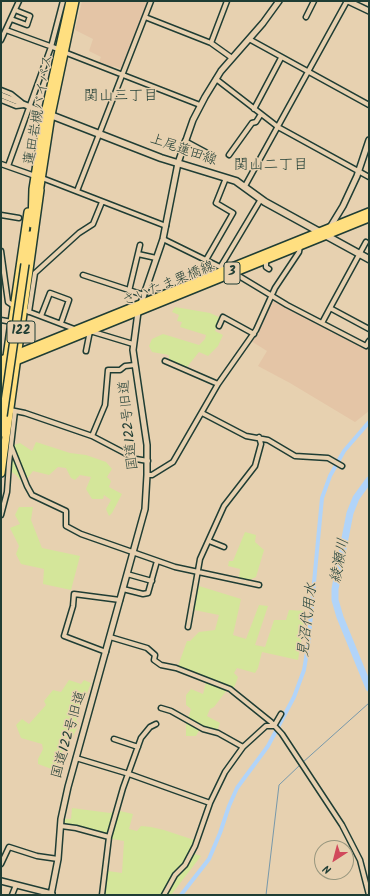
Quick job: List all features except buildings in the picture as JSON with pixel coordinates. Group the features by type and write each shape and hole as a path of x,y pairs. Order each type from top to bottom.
{"main road":[{"name":"蓮田岩槻バイパス","path":"1,433 58,49 70,1"},
{"name":"蓮田岩槻バイパス","path":"58,49 75,1"},
{"name":"上尾蓮田線","path":"48,114 178,163 236,181 245,186 261,199 325,232 369,259"},
{"name":"122","path":"1,398 4,362 36,190"},
{"name":"122","path":"1,473 12,410 18,352 27,311 36,190"},
{"name":"さいたま栗橋線","path":"4,362 18,352 139,309 266,260 300,246 325,232 369,212"},
{"name":"さいたま栗橋線","path":"4,362 17,361 90,332 222,269 369,218"}],"street":[{"path":"1,40 19,1"},
{"path":"8,166 26,106 58,49 63,1"},
{"path":"77,191 151,1"},
{"path":"211,43 227,1"},
{"name":"国道122号旧道","path":"52,895 58,859 63,807 145,509 148,461 133,344 139,309 163,239 178,163 185,141 200,105 216,79 279,1"},
{"path":"306,17 314,1"},
{"path":"245,186 348,1 369,11"},
{"path":"11,19 27,26 30,16 15,10"},
{"path":"145,17 211,43 232,58"},
{"path":"6,30 200,105"},
{"path":"249,39 281,58 369,105"},
{"path":"254,109 281,58"},
{"path":"216,79 278,127 369,177"},
{"path":"1,90 11,94 26,106"},
{"path":"1,95 48,114"},
{"path":"1,100 16,106 26,106"},
{"path":"229,155 252,123 256,122 261,114"},
{"path":"325,232 343,206 359,172 369,140"},
{"path":"185,141 213,156"},
{"path":"1,164 77,191 166,226"},
{"path":"206,260 233,213 216,203 226,178"},
{"path":"163,239 222,269 261,199"},
{"path":"78,330 27,311 34,273 79,233 93,224 102,202"},
{"path":"1,215 19,218"},
{"path":"322,322 366,242"},
{"path":"129,290 140,245"},
{"path":"147,475 152,475 173,462 218,384 254,334 271,296 299,252 300,246"},
{"path":"1,252 8,302 14,306"},
{"path":"138,254 156,258"},
{"path":"266,260 266,267 269,269"},
{"path":"234,272 271,296 366,346 369,341"},
{"path":"83,275 144,295"},
{"path":"41,316 50,293 69,300 61,323"},
{"path":"330,308 369,330"},
{"path":"219,326 223,317 254,334"},
{"path":"1,320 12,322"},
{"path":"86,351 90,332 133,344"},
{"path":"165,361 210,379 218,384"},
{"path":"92,436 105,405 108,370 120,370 125,366 135,365"},
{"path":"1,515 7,492 8,463 12,446 12,410 92,436 136,460 148,461"},
{"path":"202,414 246,436 259,437 277,444 296,456 324,458 334,461 340,465"},
{"path":"188,627 200,559 224,506 255,466 261,444 259,437"},
{"path":"12,446 27,486 32,495 66,511 66,526 157,562 197,573 260,585"},
{"path":"209,541 224,547"},
{"path":"123,589 143,594 148,593 157,562"},
{"path":"127,574 152,581"},
{"path":"106,652 64,636 73,606 74,594 120,600"},
{"path":"110,637 147,648 155,655 154,660 161,665 176,668 230,688 280,731 342,825 360,860 369,895"},
{"path":"161,708 171,711 203,729 218,733 243,747"},
{"path":"275,727 281,714"},
{"path":"102,895 109,837 138,747 147,730 156,724"},
{"path":"164,895 175,875 185,865 195,846 210,803 221,778 243,747 266,726 275,727"},
{"path":"114,739 138,747"},
{"path":"76,758 129,774 210,803"},
{"path":"61,826 76,828 109,837"},
{"path":"1,864 9,847 45,858 58,859"},
{"path":"1,881 52,895"},
{"path":"12,895 16,885"}],"shaded area":[{"path":"82,1 148,1 122,69 113,66 112,69 98,64 101,57 89,51 93,39 75,30"},
{"path":"272,298 369,350 369,411 355,422 290,383 258,366 267,351 251,341 258,332"}],"green space":[{"path":"175,307 210,313 221,318 215,331 223,335 218,346 208,356 199,352 187,367 169,361 169,355 152,352 149,346 152,339 163,334 199,345 205,339 206,335 180,327 182,322 177,321 179,315 172,312"},
{"path":"36,442 70,453 86,455 106,462 112,469 107,477 111,481 109,487 122,494 112,513 109,516 106,509 111,500 104,495 103,499 92,499 86,489 91,477 80,475 75,480 71,478 66,468 58,467 49,475 33,471 26,480 20,480 10,471 14,445 20,443 32,451"},
{"path":"19,507 33,507 31,520 42,548 80,556 71,590 43,584 44,569 21,564 16,554 19,546 10,528 20,524 15,515"},
{"path":"245,532 256,535 255,542 264,550 256,577 247,581 239,577 240,569 228,566 229,561 233,561"},
{"path":"199,586 241,599 233,635 246,639 259,605 268,606 255,645 265,647 274,620 286,620 289,610 306,611 298,660 262,652 258,668 255,673 237,668 234,673 238,677 234,688 231,686 227,690 214,707 210,709 207,716 220,723 217,731 210,733 200,729 196,736 186,736 186,724 191,709 186,705 186,695 191,689 203,694 207,678 178,666 187,641 190,641 199,632 215,630 219,615 194,610"},
{"path":"69,680 81,684 84,680 91,683 86,696 83,697 76,721 79,723 72,739 61,737 57,748 63,751 57,771 38,764 38,759 43,749 42,744 21,738 16,725 22,719 29,724 46,705 44,701 53,690 61,692"},
{"path":"72,808 110,813 120,811 133,814 129,829 137,831 141,826 151,827 194,840 189,852 201,856 171,895 104,895 108,871 122,873 124,841 112,839 112,834 64,823 65,819 71,819"}],"waterway":[{"name":"見沼代用水","path":"181,895 209,859 237,788 268,746 294,697 304,670 308,646 322,498 330,476 344,451 369,422"},
{"name":"綾瀬川","path":"369,480 356,498 350,513 335,589 335,600 340,617 369,688"},
{"path":"302,763 369,703"},
{"path":"266,895 279,785 300,765"}],"district":[{"name":"関山三丁目","path":"121,97"},
{"name":"関山二丁目","path":"271,166"}]}
